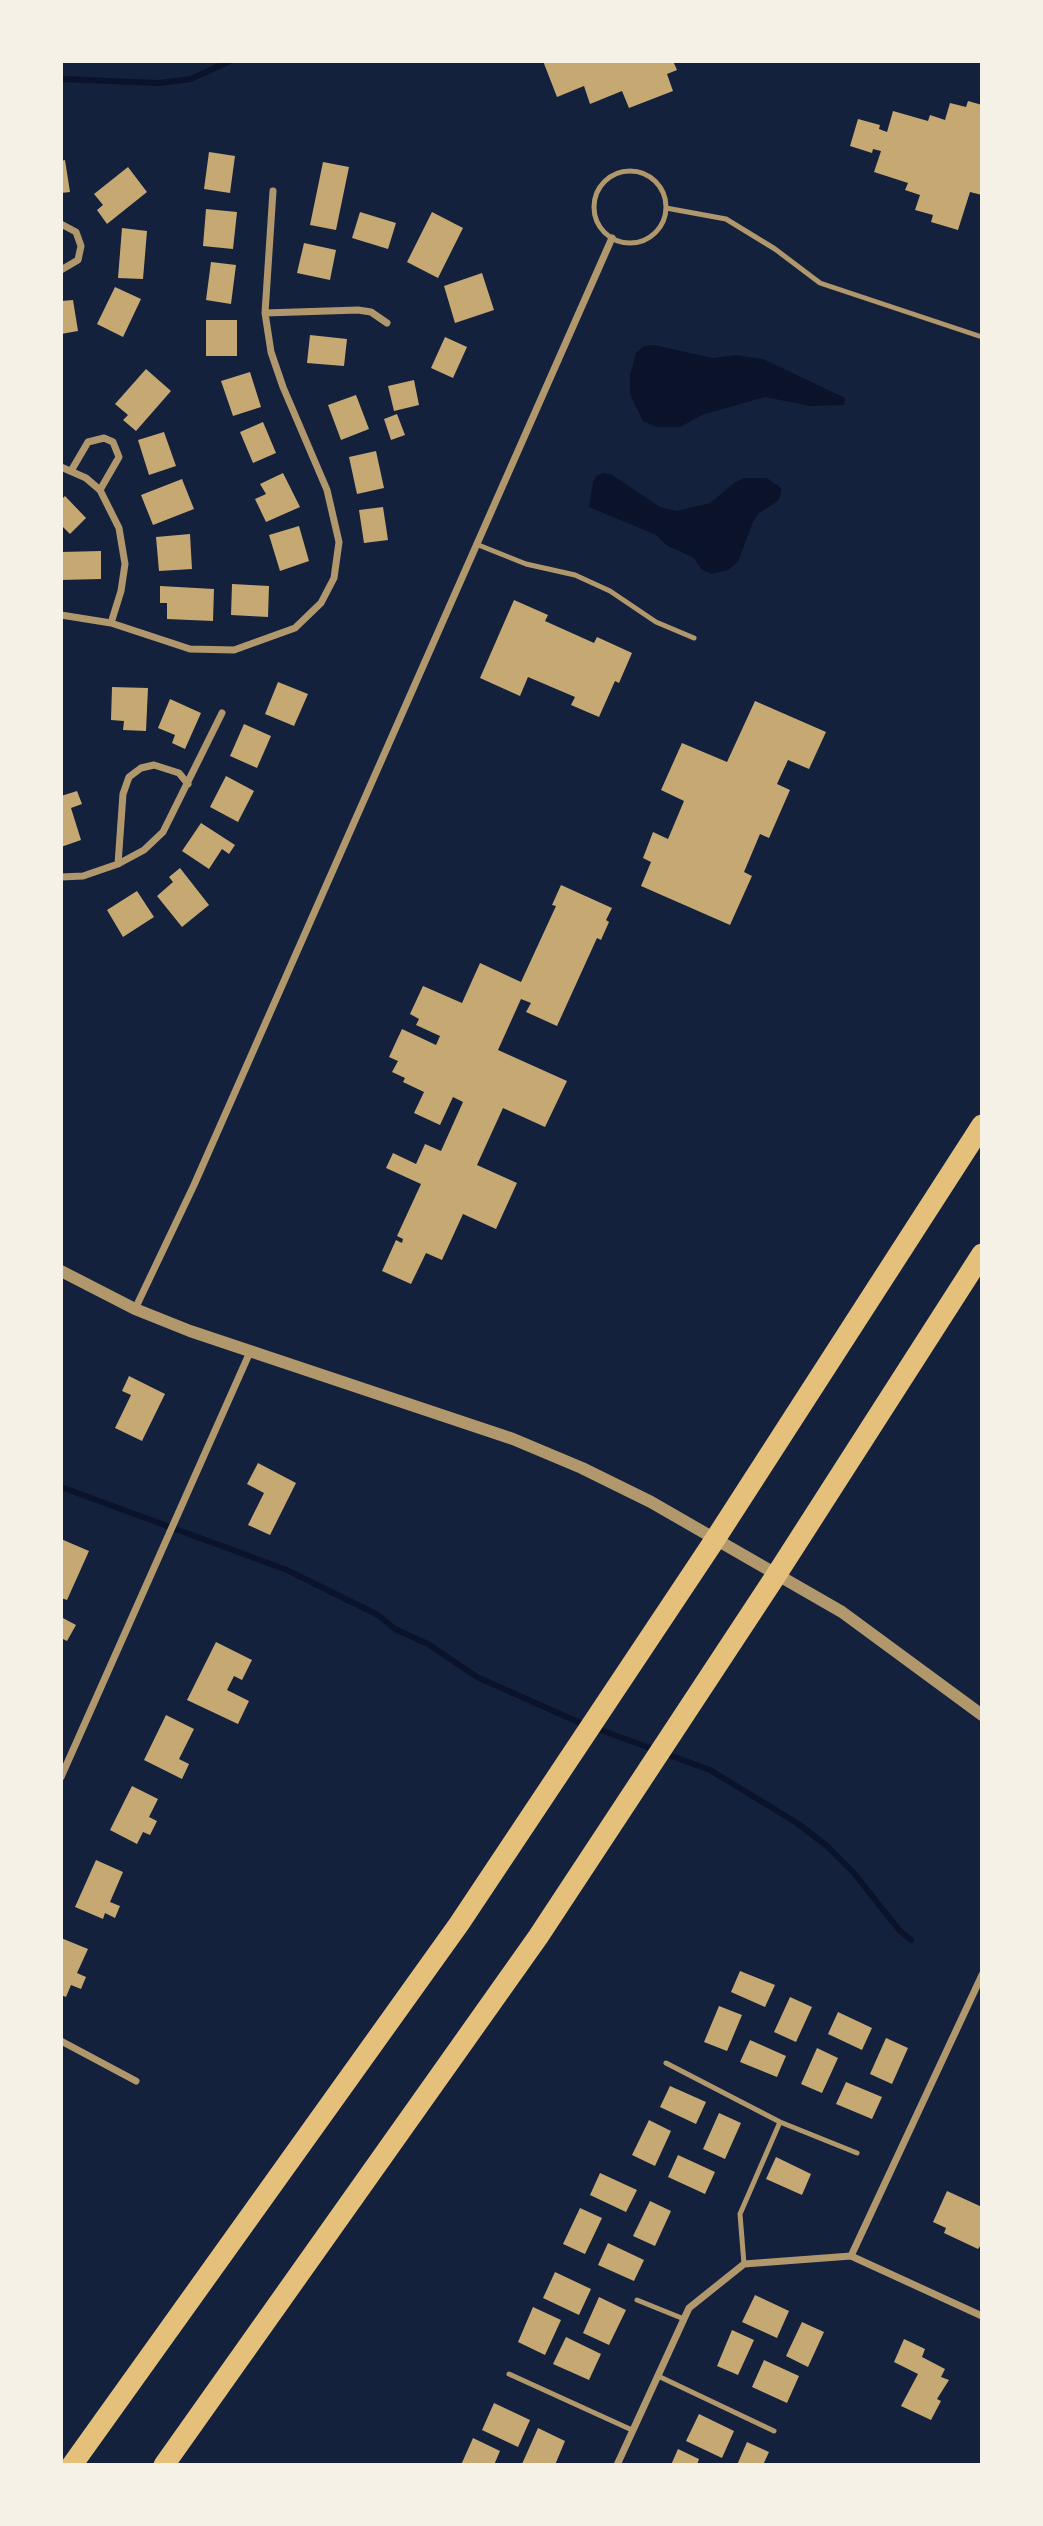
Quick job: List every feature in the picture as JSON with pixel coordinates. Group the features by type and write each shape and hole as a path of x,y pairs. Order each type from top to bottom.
{"highway":[{"path":"72,2465 459,1924 712,1544 982,1125"},
{"path":"164,2465 545,1925 773,1580 982,1254"}],"street":[{"path":"61,615 111,623 190,649 234,650 295,628 321,603 334,578 338,542 327,490 271,352 265,313 273,191"},
{"path":"61,224 76,232 81,246 78,260 61,270"},
{"path":"135,1309 194,1185 612,238"},
{"path":"265,313 358,310 371,312 387,323"},
{"path":"71,471 88,442 104,438 113,442 119,457 100,491"},
{"path":"61,467 86,478 100,491 112,511 124,545 121,591 111,623"},
{"path":"61,877 83,876 117,864 144,850 163,832 222,713"},
{"path":"117,864 123,794 129,777 141,768 154,765 179,773 188,784"},
{"path":"61,1271 135,1309 250,1352 513,1439 582,1468 651,1502 842,1612 982,1716"},
{"path":"61,1777 250,1352"},
{"path":"851,2256 982,1975"},
{"path":"61,2041 136,2081"},
{"path":"617,2465 689,2308 744,2264 851,2256 982,2316"}],"lane":[{"path":"624,171 638,171 653,179 664,196 666,208 657,231 647,239 624,243 612,238 600,228 594,209 601,185 613,175 624,171"},
{"path":"666,208 726,219 775,249 820,283 982,337"},
{"path":"476,544 526,564 575,575 610,591 656,622 694,638"},
{"path":"666,2063 780,2122 857,2153"},
{"path":"744,2264 740,2214 780,2122"},
{"path":"637,2300 684,2319"},
{"path":"509,2374 632,2430"},
{"path":"658,2376 774,2431"}],"water":[{"path":"654,345 713,358 736,355 763,359 845,398 844,405 810,406 765,397 702,415 680,427 657,427 643,421 630,394 630,375 636,353 644,346"},
{"path":"603,473 612,475 660,507 677,511 710,503 744,478 767,478 781,488 781,493 778,501 759,513 753,522 738,562 728,570 711,574 701,569 694,558 666,545 656,535 589,507 593,482 596,476"}],"building":[{"path":"543,61 673,61 677,70 667,74 673,91 629,108 622,91 590,104 584,86 557,97"},
{"path":"968,101 982,105 982,195 970,192 958,230 931,222 933,215 915,210 920,195 905,190 908,183 874,172 881,151 873,149 872,153 850,146 858,119 880,125 879,129 887,132 893,111 928,121 930,115 945,120 950,103 966,107"},
{"path":"209,152 235,156 230,193 204,189"},
{"path":"65,160 70,192 61,193 61,161"},
{"path":"323,162 349,167 336,230 310,225"},
{"path":"128,167 147,192 107,224 97,210 103,205 94,194"},
{"path":"206,209 237,212 233,249 203,246"},
{"path":"360,212 396,223 388,249 352,238"},
{"path":"432,212 463,228 438,278 407,262"},
{"path":"122,228 147,231 143,279 118,278"},
{"path":"304,243 336,250 330,280 297,273"},
{"path":"211,262 236,265 231,304 206,300"},
{"path":"482,273 494,310 455,323 444,286"},
{"path":"115,287 141,299 123,337 97,324"},
{"path":"73,300 78,331 61,334 61,301"},
{"path":"206,320 237,320 237,356 206,356"},
{"path":"310,335 347,339 344,366 307,363"},
{"path":"445,337 467,347 453,378 431,368"},
{"path":"146,369 171,391 136,431 123,420 128,415 115,404"},
{"path":"250,372 261,407 233,416 221,381"},
{"path":"414,380 419,405 394,411 388,386"},
{"path":"356,395 369,429 341,440 328,405"},
{"path":"397,414 405,435 391,440 384,419"},
{"path":"263,422 276,453 253,463 240,432"},
{"path":"164,432 176,466 149,475 138,440"},
{"path":"376,451 384,488 357,494 349,457"},
{"path":"283,473 300,507 266,522 255,499 266,494 260,484"},
{"path":"182,479 194,509 153,525 141,495"},
{"path":"65,496 86,518 70,534 61,525 61,500"},
{"path":"383,507 388,540 364,543 359,510"},
{"path":"299,526 309,561 280,571 269,535"},
{"path":"190,534 192,569 159,571 156,537"},
{"path":"101,551 101,579 61,580 61,552"},
{"path":"232,584 269,586 268,617 231,615"},
{"path":"160,586 214,589 213,621 167,619 167,603 160,603"},
{"path":"514,600 548,615 545,621 594,643 597,637 632,653 619,683 615,681 599,717 571,705 575,697 528,677 520,696 480,678"},
{"path":"278,682 308,694 294,726 265,714"},
{"path":"112,687 148,688 146,731 123,730 124,721 111,720"},
{"path":"170,699 201,713 185,749 172,743 175,735 158,728"},
{"path":"755,701 826,732 809,769 788,760 777,784 790,790 769,838 760,834 744,872 752,876 730,925 641,886 651,862 643,858 653,832 668,839 684,801 661,790 682,743 727,762"},
{"path":"244,724 271,736 257,768 230,756"},
{"path":"226,776 254,791 238,822 210,807"},
{"path":"77,791 82,804 71,808 81,840 61,847 61,796"},
{"path":"201,823 235,845 229,854 222,849 209,869 182,851"},
{"path":"180,868 209,905 182,927 157,896 173,882 169,877"},
{"path":"561,885 612,908 606,920 609,922 601,940 597,938 557,1026 526,1012 531,1003 521,999 498,1050 567,1081 545,1127 503,1108 477,1165 517,1183 496,1229 463,1214 442,1260 426,1253 411,1284 382,1271 396,1240 402,1243 403,1239 397,1236 421,1184 386,1168 393,1153 416,1164 425,1144 441,1151 463,1102 453,1097 440,1125 414,1113 424,1092 403,1082 405,1078 392,1072 398,1061 389,1057 402,1029 436,1045 440,1036 416,1025 419,1019 410,1014 423,986 462,1003 480,963 521,982 556,906 552,905"},
{"path":"137,891 154,917 123,937 107,910"},
{"path":"129,1376 165,1394 142,1441 115,1428 131,1395 122,1391"},
{"path":"258,1463 296,1483 270,1535 248,1525 264,1493 247,1484"},
{"path":"61,1539 89,1551 67,1600 61,1598"},
{"path":"61,1617 76,1625 67,1641 61,1638"},
{"path":"216,1642 252,1660 242,1680 234,1676 227,1690 249,1701 238,1724 187,1700"},
{"path":"166,1715 194,1729 179,1759 189,1764 182,1779 144,1760"},
{"path":"132,1786 158,1799 149,1817 157,1821 150,1835 143,1832 137,1844 110,1830"},
{"path":"96,1860 123,1872 110,1902 120,1906 115,1918 105,1913 103,1919 75,1907"},
{"path":"61,1938 88,1949 77,1973 86,1977 81,1989 71,1985 66,1997 61,1995"},
{"path":"740,1971 775,1985 765,2007 731,1992"},
{"path":"790,1997 812,2007 796,2042 774,2032"},
{"path":"719,2006 742,2015 727,2051 704,2042"},
{"path":"838,2012 872,2028 862,2050 828,2034"},
{"path":"886,2038 908,2048 892,2084 870,2074"},
{"path":"750,2040 786,2056 777,2077 740,2062"},
{"path":"817,2048 838,2058 822,2093 801,2084"},
{"path":"846,2082 882,2097 872,2119 836,2104"},
{"path":"670,2086 706,2102 696,2124 660,2107"},
{"path":"719,2113 741,2123 725,2159 703,2149"},
{"path":"649,2120 671,2131 655,2166 632,2155"},
{"path":"678,2155 715,2172 705,2194 668,2177"},
{"path":"776,2157 811,2174 802,2195 766,2179"},
{"path":"600,2173 637,2190 626,2212 590,2195"},
{"path":"947,2191 982,2207 982,2244 978,2249 944,2233 946,2228 933,2222"},
{"path":"650,2201 671,2211 655,2246 633,2236"},
{"path":"580,2208 602,2218 585,2254 563,2244"},
{"path":"608,2243 644,2260 634,2281 598,2265"},
{"path":"555,2272 591,2289 579,2315 543,2298"},
{"path":"755,2295 789,2311 777,2338 742,2322"},
{"path":"599,2297 626,2310 609,2345 583,2333"},
{"path":"533,2307 561,2320 545,2355 518,2342"},
{"path":"802,2322 824,2332 808,2367 786,2356"},
{"path":"732,2330 754,2340 738,2375 717,2366"},
{"path":"566,2337 601,2354 589,2380 553,2364"},
{"path":"904,2339 925,2349 922,2357 945,2369 941,2377 949,2380 937,2399 941,2401 931,2420 901,2406 918,2374 894,2362"},
{"path":"764,2360 799,2376 787,2403 752,2387"},
{"path":"494,2403 530,2420 518,2447 482,2430"},
{"path":"699,2414 734,2431 722,2458 686,2441"},
{"path":"538,2428 565,2441 555,2465 522,2464"},
{"path":"473,2438 500,2451 494,2465 461,2465"},
{"path":"747,2442 769,2452 763,2465 737,2465"},
{"path":"678,2449 699,2459 697,2465 671,2465"}],"waterway":[{"path":"61,79 159,83 191,79 230,61"},
{"path":"61,1487 287,1570 378,1615 395,1629 428,1644 477,1677 576,1721 710,1770 797,1823 827,1846 854,1873 899,1930 911,1940"}]}
